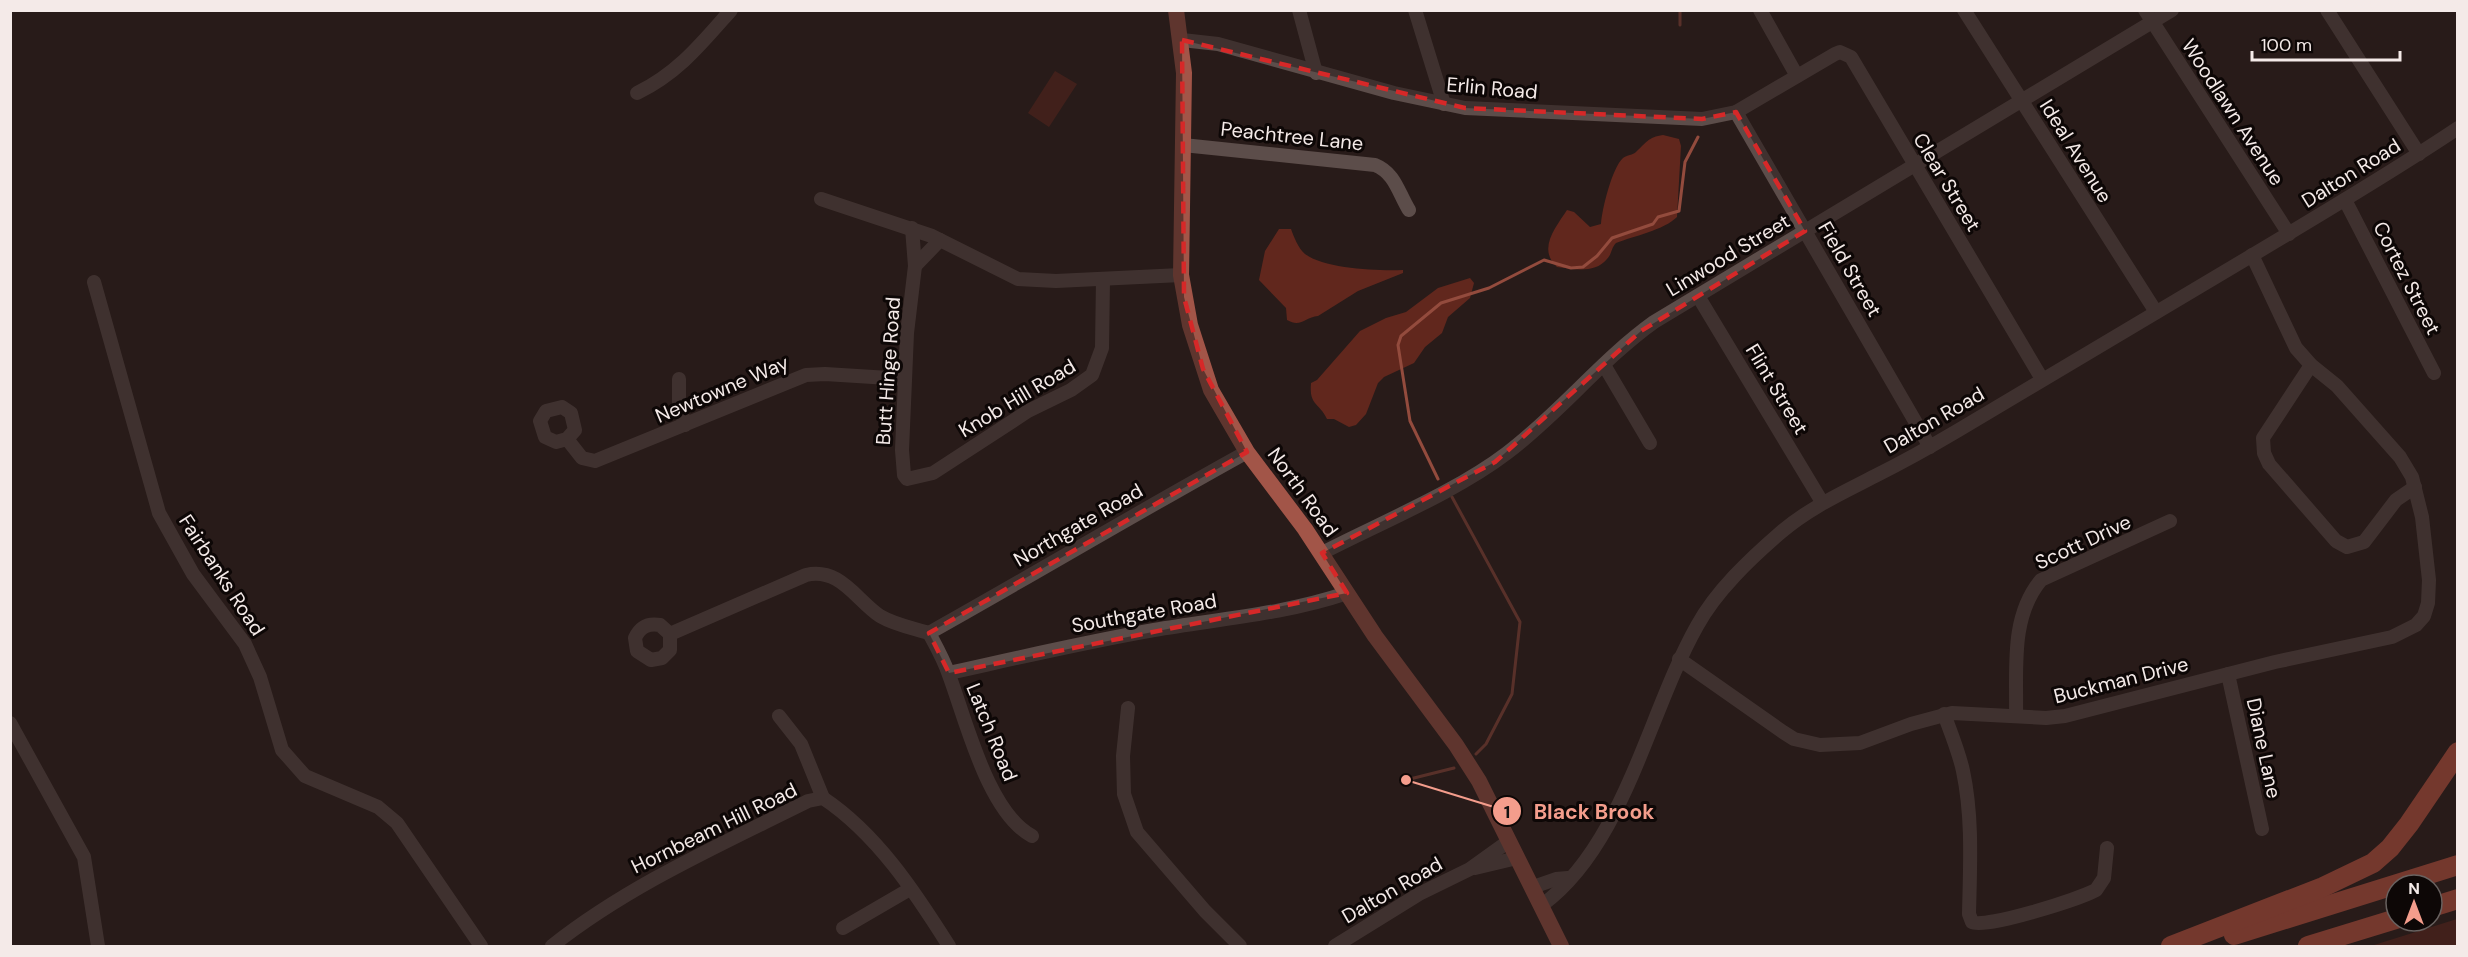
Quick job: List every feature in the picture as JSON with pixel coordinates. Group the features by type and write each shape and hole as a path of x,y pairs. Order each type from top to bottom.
{"highway":[{"path":"2171,946 2291,900 2354,874 2373,863 2404,831 2457,752"},
{"path":"2198,946 2457,865"},
{"path":"2308,946 2384,923"}],"main road":[{"name":"North Road","path":"1176,10 1182,39 1181,275 1188,318 1203,369 1221,410 1247,452 1322,553 1347,593 1456,745 1479,781 1561,946"}],"street":[{"path":"638,93 667,77 682,64 731,10"},
{"path":"1299,10 1316,73"},
{"path":"1415,10 1444,104"},
{"path":"1760,10 1797,76"},
{"name":"Ideal Avenue","path":"1964,10 2156,312"},
{"name":"Linwood Street","path":"1322,553 1495,462 1532,434 1641,331 2022,102 2149,16 2172,10"},
{"path":"2327,10 2419,154"},
{"name":"Woodlawn Avenue","path":"2149,16 2289,234"},
{"name":"Erlin Road","path":"1182,39 1218,44 1316,73 1444,104 1689,118 1715,117 1736,112 1797,76"},
{"name":"Clear Street","path":"1797,76 1835,54 1849,55 2042,379"},
{"name":"Field Street","path":"1736,112 1930,447"},
{"name":"Dalton Road","path":"1542,905 1562,890 1568,878 1591,853 1613,816 1679,659 1699,622 1720,594 1781,532 1822,502 1930,447 2289,234 2457,128"},
{"name":"Peachtree Lane","path":"1183,144 1375,165 1386,170 1393,178 1409,210"},
{"path":"820,199 912,228 1018,279 1103,279 1181,275"},
{"name":"Cortez Street","path":"2345,200 2434,373"},
{"name":"Butt Hinge Road","path":"906,478 902,462 907,333 915,266 912,228"},
{"path":"915,266 940,240"},
{"name":"Buckman Drive","path":"1679,659 1783,732 1807,743 1852,745 1944,714 2016,715 2046,718 2065,716 2228,674 2392,637 2409,630 2422,619 2428,603 2429,580 2422,517 2415,487 2400,457 2337,386 2311,365 2296,348 2252,255"},
{"name":"Knob Hill Road","path":"906,478 922,477 933,473 1028,411 1071,390 1092,375 1102,348 1103,279"},
{"name":"Fairbanks Road","path":"94,282 159,513 193,574 245,644 260,677 282,750 305,776 378,807 397,823 481,946"},
{"name":"Flint Street","path":"1698,296 1822,502"},
{"path":"1604,364 1650,443"},
{"path":"2311,365 2263,438 2264,453 2269,464 2337,543 2353,547 2364,542 2399,496 2415,487"},
{"name":"Newtowne Way","path":"567,440 582,458 595,461 806,375 905,379"},
{"path":"680,378 680,402 685,425"},
{"name":"Northgate Road","path":"929,633 1126,517 1247,452"},
{"name":"Scott Drive","path":"2016,715 2019,620 2028,596 2041,580 2170,522"},
{"path":"670,634 806,575 821,573 843,583 866,607 883,618 929,633"},
{"name":"Southgate Road","path":"949,673 1081,643 1240,617 1319,602 1347,593"},
{"name":"Latch Road","path":"929,633 949,673 974,748 1004,810 1018,829 1032,837"},
{"name":"Diane Lane","path":"2228,674 2262,829"},
{"path":"1128,708 1123,756 1124,794 1137,832 1205,911 1240,946"},
{"path":"1944,714 1960,759 1967,796 1969,914 1972,922 1981,925 2010,918 2096,890 2104,878 2107,848"},
{"path":"779,716 801,744 823,798"},
{"path":"10,723 84,857 98,946"},
{"name":"Hornbeam Hill Road","path":"552,946 590,916 630,892 808,801 823,798 862,828 910,889 949,946"},
{"name":"Dalton Road","path":"1335,946 1419,894 1470,869 1509,841"},
{"name":"Dalton Road","path":"1470,869 1517,858"},
{"path":"1533,887 1556,879 1568,878"},
{"path":"843,928 910,889"}],"highlighted area":[{"path":"1182,40 1465,108 1702,119 1736,112 1805,231 1641,331 1495,462 1322,553 1347,593 949,673 929,633 1247,452 1203,369 1184,297"}],"shaded area":[{"path":"1055,71 1077,84 1049,127 1028,113"},
{"path":"1663,135 1679,139 1681,146 1677,217 1657,229 1616,243 1609,257 1596,267 1570,269 1557,267 1551,260 1548,246 1550,238 1567,210 1574,212 1590,227 1601,224 1608,189 1619,163 1651,139"},
{"path":"1279,229 1291,229 1296,242 1305,254 1325,263 1366,269 1403,270 1403,273 1358,291 1318,316 1300,323 1292,322 1287,320 1286,308 1259,280 1265,251"},
{"path":"1470,278 1474,283 1470,298 1448,317 1442,333 1425,347 1414,363 1384,377 1378,383 1366,414 1356,425 1349,427 1334,419 1327,419 1313,400 1311,383 1317,380 1360,331 1386,318 1406,312 1438,288"},
{"path":"2457,919 2457,946 2371,946 2412,933 2444,933 2444,923"}],"waterway":[{"path":"1680,10 1680,25"},
{"path":"1438,479 1410,421 1398,345 1401,336 1441,303 1489,288 1544,260 1571,268 1583,267 1597,256 1612,238 1653,224 1658,217 1679,211 1685,162 1698,137"},
{"path":"1452,497 1520,622 1512,694 1486,744 1476,754"},
{"path":"1406,780 1454,768"}],"place":[{"name":"Black Brook","path":"1406,780"}]}
